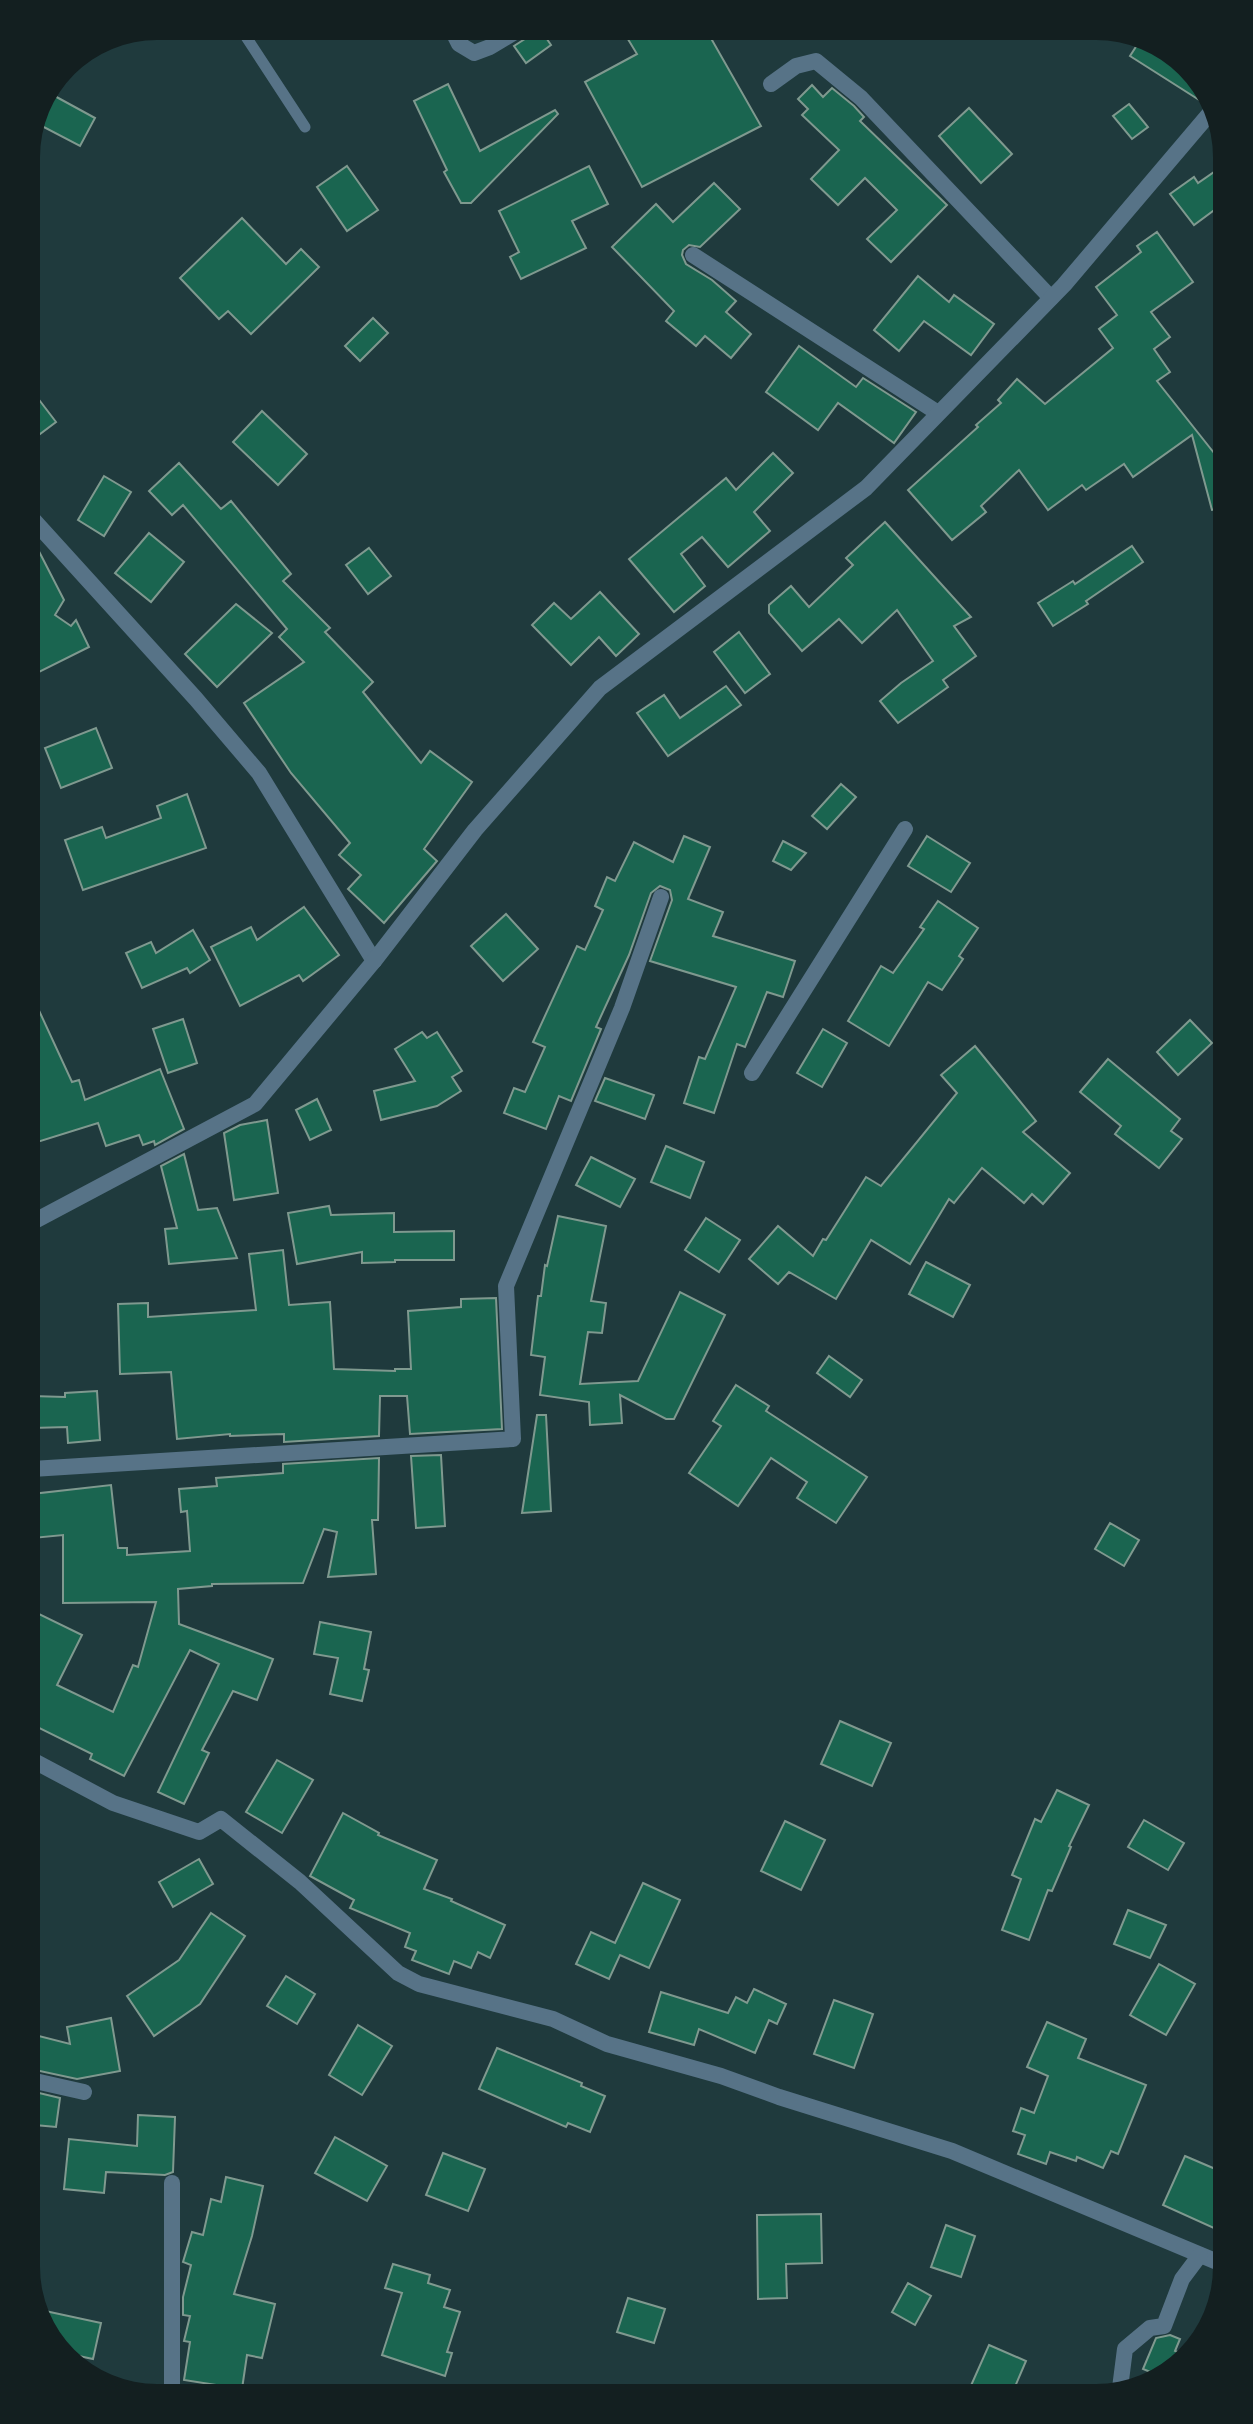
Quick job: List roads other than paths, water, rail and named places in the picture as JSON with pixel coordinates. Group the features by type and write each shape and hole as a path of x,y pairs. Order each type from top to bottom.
{"street":[{"path":"457,40 474,53 502,40"},
{"path":"771,84 796,66 816,61 861,98 1051,298"},
{"path":"40,1218 255,1104 374,961 475,830 600,688 866,488 1051,298 1206,118"},
{"path":"693,255 938,413"},
{"path":"40,527 259,773 374,961"},
{"path":"752,1073 905,829"},
{"path":"40,1469 513,1439 506,1286 622,1008 661,897"},
{"path":"40,1764 113,1803 199,1832 221,1819 300,1882 398,1973 419,1984 553,2019 607,2044 721,2076 952,2151 1213,2260"},
{"path":"40,2082 84,2092"},
{"path":"172,2183 172,2384"},
{"path":"1121,2381 1125,2349 1150,2328 1164,2326 1182,2279 1200,2255"}],"lane":[{"path":"248,40 305,127"}]}
